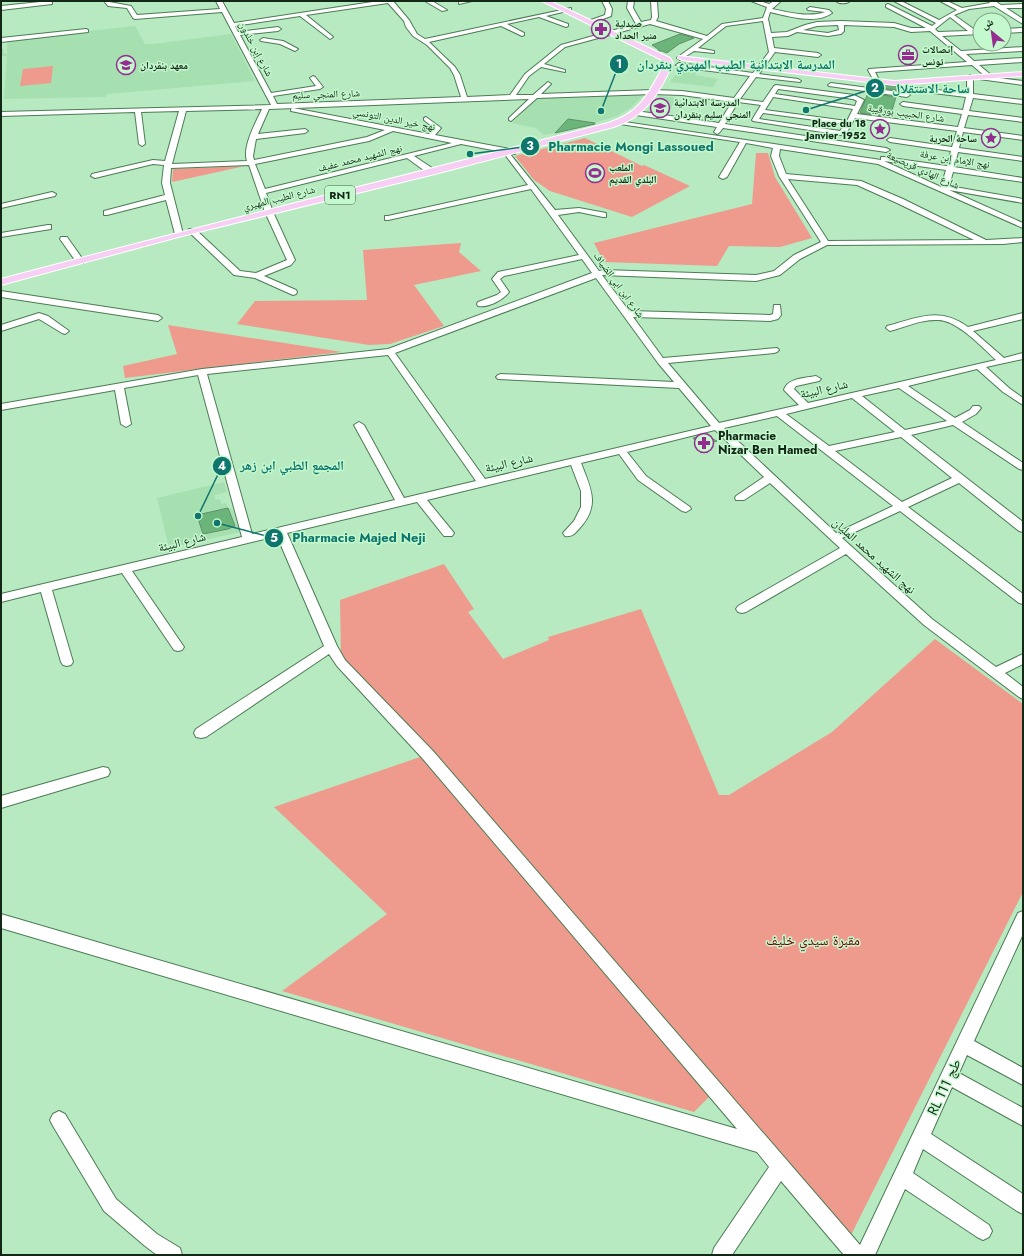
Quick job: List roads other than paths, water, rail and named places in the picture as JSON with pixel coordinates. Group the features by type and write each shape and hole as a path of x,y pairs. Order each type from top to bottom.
{"main road":[{"path":"545,1 593,21 614,32"},
{"path":"552,1 567,10 677,61 700,60 877,82 909,89 947,79 1023,74"},
{"name":"RN1","path":"657,86 677,61"},
{"name":"شارع الطيب المهيري","path":"1,282 179,234 509,153 588,132 620,122 636,113 657,86"}],"street":[{"path":"107,1 110,5 129,7 135,17 223,10"},
{"name":"شارع إبن خلدون","path":"219,1 269,95 271,106"},
{"path":"232,25 389,1 407,21 409,27 416,35 452,67 457,75 464,98"},
{"path":"428,1 444,10"},
{"path":"461,3 469,1"},
{"path":"593,21 608,16 609,9 605,1"},
{"path":"631,1 630,8 640,25"},
{"path":"512,96 527,75 563,46 651,22 656,17 654,1"},
{"path":"754,1 769,8 812,17 830,14 827,11 810,9"},
{"path":"715,136 736,100 754,75 762,68 772,50 765,18 769,8 778,1"},
{"path":"839,1 847,1"},
{"path":"897,1 939,22"},
{"path":"943,1 960,9"},
{"path":"1,8 50,3"},
{"path":"934,32 939,22 960,9 995,4 1023,6"},
{"path":"995,4 1022,22"},
{"path":"888,6 934,32 989,76"},
{"path":"424,41 455,31 502,24 567,10"},
{"path":"301,14 330,37"},
{"path":"950,15 972,29"},
{"path":"540,16 566,26"},
{"path":"677,61 724,24 765,18"},
{"path":"487,22 493,25"},
{"path":"651,22 707,38"},
{"path":"742,22 755,29"},
{"path":"795,30 824,34 837,34 842,30 841,23"},
{"path":"769,36 785,34 812,25 841,23 894,25 911,30 934,32 972,32"},
{"path":"502,24 522,34"},
{"path":"237,34 278,29"},
{"path":"1012,31 1023,30"},
{"path":"1,40 41,33 86,31"},
{"path":"257,32 267,46"},
{"path":"263,40 281,42 295,49"},
{"path":"692,48 712,52"},
{"path":"960,53 1023,49"},
{"path":"772,50 818,55"},
{"path":"877,82 871,70 1023,60"},
{"path":"677,61 754,75 806,82"},
{"path":"540,65 563,71"},
{"path":"933,66 947,79"},
{"path":"1023,83 972,77 970,95 945,189 1023,201"},
{"path":"269,95 320,87 313,78"},
{"path":"511,120 538,96 548,84"},
{"path":"821,84 909,89 1023,102"},
{"name":"شارع المنجي سليم","path":"1,114 138,111 538,96 657,86 682,93 736,100"},
{"path":"778,87 839,95 860,100 845,131 837,132 755,119 770,96 775,88 778,87"},
{"path":"882,160 909,89"},
{"path":"770,96 857,108"},
{"path":"736,100 765,104"},
{"path":"257,276 291,260 269,212 263,192 250,163 249,156 253,137 271,106"},
{"name":"نهج خير الدين التونسي","path":"271,106 392,128 509,153"},
{"path":"179,234 166,183 167,165 183,109"},
{"path":"760,110 849,123"},
{"path":"138,111 142,144"},
{"path":"896,122 965,112 1023,120"},
{"path":"636,113 886,150"},
{"name":"شارع الحبيب بورقيبة","path":"852,116 1023,139"},
{"path":"426,119 438,128 431,136"},
{"name":"شارع الهادي قريصيعة","path":"620,122 777,146 882,160 1023,226"},
{"path":"896,122 955,149 1023,159"},
{"path":"95,176 158,161 167,165 250,163 369,139 392,128"},
{"path":"960,130 1023,132"},
{"path":"960,130 1023,146"},
{"path":"253,137 305,131"},
{"path":"723,177 744,141"},
{"name":"نهج الشهيد محمد عفيف","path":"263,192 461,142"},
{"path":"777,146 775,156 783,176 826,243"},
{"name":"شارع ابن ابي الضياف","path":"509,153 661,361 717,427"},
{"path":"409,156 432,172"},
{"name":"نهج الإمام إبن عرفة","path":"882,160 950,168 1023,180"},
{"path":"783,176 858,183 900,201 985,242"},
{"path":"388,218 461,200 533,186"},
{"path":"1,206 52,194"},
{"path":"107,213 170,196"},
{"path":"552,213 579,210 603,215"},
{"path":"1,235 48,227"},
{"path":"192,231 237,273 257,276 274,285 293,292"},
{"path":"64,239 80,261"},
{"path":"1,407 202,372 390,352 597,273 608,272 742,279 762,277 777,273 797,257 826,243 985,242 1023,240"},
{"path":"480,304 504,294 505,290 496,279 501,274 584,256"},
{"path":"1,294 158,318"},
{"path":"626,314 770,318 777,315 777,307"},
{"path":"1,328 39,316 45,318 65,331"},
{"path":"966,330 1023,316"},
{"path":"890,328 938,317 950,319 966,330 1003,361"},
{"path":"661,361 774,350"},
{"path":"390,352 483,483"},
{"name":"شارع البيئة","path":"1,598 717,427 1023,356"},
{"path":"979,366 1006,390 1023,402"},
{"path":"202,372 248,539"},
{"path":"501,377 680,385"},
{"path":"806,407 789,390 789,388 794,384 816,379"},
{"path":"901,385 1023,467"},
{"path":"119,386 126,424"},
{"path":"854,395 1023,528"},
{"path":"827,450 955,422 973,412 976,408"},
{"path":"779,413 1023,600"},
{"path":"359,425 401,502"},
{"name":"نهج الشهيد محمد المليان","path":"717,427 834,538 928,622 1023,694"},
{"path":"621,450 642,478 686,509"},
{"path":"1006,457 1023,462"},
{"path":"569,533 581,522 586,511 587,502 586,492 575,461"},
{"path":"740,498 770,478"},
{"path":"834,538 902,507 960,478"},
{"path":"420,498 448,533"},
{"path":"280,531 331,647 341,663 428,755 780,1167 864,1254"},
{"path":"742,609 847,550"},
{"path":"125,569 178,647"},
{"path":"46,588 67,662"},
{"path":"201,733 331,647"},
{"path":"995,673 1023,658"},
{"path":"1,802 103,772"},
{"name":"RL طج 111","path":"864,1254 1023,918"},
{"path":"1,921 762,1145"},
{"path":"964,1044 1023,1077"},
{"path":"949,1076 1023,1117"},
{"path":"59,1120 110,1205 151,1240 173,1255"},
{"path":"920,1137 1023,1205"},
{"path":"721,1255 780,1167"},
{"path":"902,1176 983,1231"}],"place":[{"name":"صيدلية منير الحداد","path":"601,29"},
{"name":"إتصالات تونس","path":"908,55"},
{"name":"معهد بنقردان","path":"126,65"},
{"name":"المدرسة الابتدائية المنجي سليم بنقردان","path":"660,108"},
{"name":"ساحة الاستقلال","path":"806,110"},
{"name":"المدرسة الابتدائية الطيب المهيري بنقردان","path":"601,111"},
{"name":"Place du 18 Janvier 1952","path":"880,129"},
{"name":"ساحة الحرية","path":"991,138"},
{"name":"Pharmacie Mongi Lassoued","path":"470,154"},
{"name":"الملعب البلدي القديم","path":"595,173"},
{"name":"Pharmacie Nizar Ben Hamed","path":"704,443"},
{"name":"المجمع الطبي ابن زهر","path":"198,516"},
{"name":"Pharmacie Majed Neji","path":"217,523"}],"park label":[{"name":"مقبرة سيدي خليف","path":"813,940"}]}
